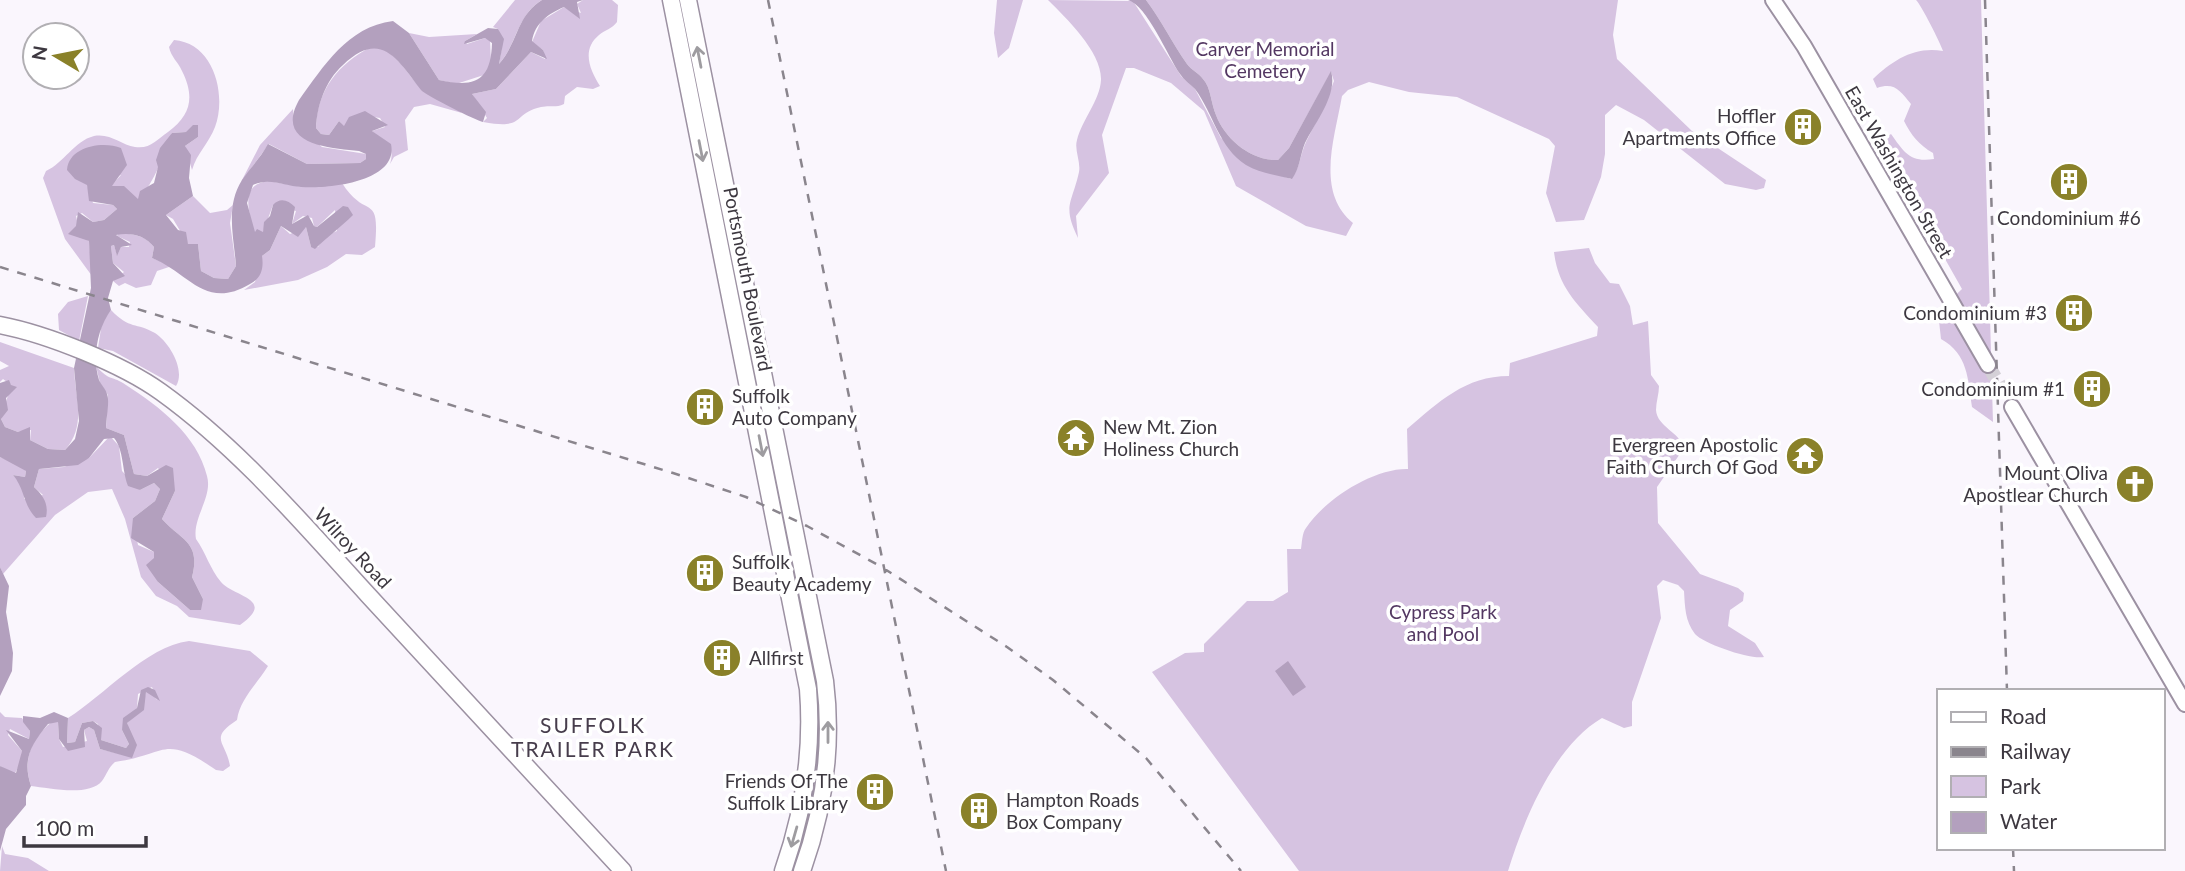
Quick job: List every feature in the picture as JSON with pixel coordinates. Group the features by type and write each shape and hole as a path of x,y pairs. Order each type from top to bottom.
{"main road":[{"name":"Portsmouth Boulevard","path":"671,0 808,689 810,738 802,807 783,871"},
{"name":"Portsmouth Boulevard","path":"688,0 825,681 828,749 821,810 802,871"},
{"name":"East Washington Street","path":"1773,0 1804,46 1988,365"},
{"name":"Wilroy Road","path":"0,325 68,347 160,391 223,444 318,541 623,871"},
{"path":"2012,407 2185,704"}],"green space":[{"path":"515,0 542,0 527,14 499,64 502,47 498,29 493,27"},
{"path":"583,0 612,0 618,5 617,22 599,35 590,47 589,60 600,86 593,89 577,87 565,96 564,104 532,110 513,123 483,122 487,118 472,94 496,89 531,52 545,59 543,50 532,42 541,21 564,7 581,13 577,4"},
{"path":"997,0 1023,0 1009,48 998,58 994,33"},
{"name":"Carver Memorial Cemetery","path":"1048,0 1133,1 1181,76 1195,89 1221,138 1279,175 1291,179 1334,81 1331,72 1289,148 1278,160 1258,157 1240,147 1220,124 1206,82 1187,64 1146,0 1618,0 1613,35 1617,59 1692,131 1766,180 1764,188 1756,190 1725,184 1644,120 1616,105 1605,115 1605,154 1601,177 1584,220 1556,222 1546,193 1555,146 1549,139 1457,97 1409,92 1369,82 1348,90 1342,96 1332,146 1331,180 1334,196 1341,210 1353,223 1346,236 1306,226 1236,186 1204,111 1171,83 1134,68 1126,68 1102,135 1109,173 1076,216 1078,238 1069,211 1079,172 1076,144 1079,132 1098,95 1100,69 1082,36"},
{"path":"1916,0 1981,0 1993,422 1972,407 1968,377 1962,360 1950,345 1941,339 1938,312 1962,289 1879,142 1891,134 1913,158 1934,159 1933,153 1916,139 1904,121 1911,104 1893,87 1877,88 1873,79 1905,56 1923,51 1943,51"},
{"path":"409,33 429,37 477,34 465,41 467,44 485,38 490,40 491,62 487,74 456,84 439,80"},
{"path":"174,40 188,43 208,60 218,86 215,127 192,170 185,146 198,137 186,132 172,133 154,177 138,200 111,186 121,175 87,185 93,203 113,205 117,209 104,220 93,222 82,213 76,216 81,236 89,241 92,276 65,239 43,178 46,171 75,147 94,136 106,136 130,146 145,147 176,126 186,112 189,89 171,54 169,47"},
{"path":"371,47 387,51 424,91 462,113 430,104 414,107 405,120 408,150 394,157 390,164 390,148 372,131 385,127 380,118 361,115 344,127 339,121 329,135 321,134 316,128 317,114 325,90 339,70"},
{"path":"293,109 294,123 322,147 366,154 366,159 360,163 307,164 269,144 241,182 260,145"},
{"path":"269,181 302,187 342,183 351,195 373,212 375,247 362,255 346,254 327,267 298,280 244,290 255,282 262,256 270,250 281,226 290,234 306,227 311,247 318,247 325,236 337,231 335,210 317,227 314,226 312,218 303,216 292,224 296,211 273,205 263,232 254,233 248,200 250,193 253,187"},
{"path":"193,196 210,213 227,210 233,205 230,223 236,266 228,279 214,278 201,271 198,244 188,244 173,219 166,215"},
{"path":"119,233 147,240 154,247 152,258 172,266 157,271 151,285 136,288 125,283 119,286 113,281 124,272 113,263 111,246 114,245 117,255 121,247 129,247 130,242 117,236"},
{"name":"Cypress Park and Pool","path":"1589,248 1595,263 1610,283 1619,284 1630,306 1633,325 1648,321 1651,375 1659,386 1657,416 1682,442 1684,448 1657,487 1658,523 1700,574 1738,588 1744,593 1743,601 1730,610 1728,626 1755,643 1764,657 1739,654 1700,638 1687,619 1684,591 1678,585 1663,580 1657,586 1661,618 1632,702 1632,726 1624,728 1602,718 1569,746 1555,765 1532,807 1508,871 1299,871 1152,672 1185,653 1204,652 1204,644 1247,601 1273,601 1288,592 1287,549 1301,549 1305,530 1314,517 1351,487 1380,474 1408,469 1407,429 1442,400 1479,380 1509,376 1510,363 1597,336 1598,327 1575,301 1559,275 1554,252"},
{"path":"88,296 79,341 59,330 58,314 68,302"},
{"path":"111,310 128,323 155,333 166,343 179,372 176,386 113,351 98,348 102,322"},
{"path":"0,342 74,368 78,421 72,441 65,450 48,449 30,440 31,430 18,432 5,427 1,419 11,385 3,379 0,382 0,370 9,366 0,361"},
{"path":"96,366 152,403 176,423 195,448 202,461 208,484 197,523 196,539 221,582 254,604 250,616 240,625 189,617 177,606 156,596 141,577 125,519 112,489 88,492 55,515 3,574 0,567 0,457 24,467 25,477 13,475 24,488 24,499 43,495 34,487 39,469 64,467 89,458 110,436 119,446 122,471 140,490 154,483 160,489 155,501 133,518 138,545 154,552 158,582 190,610 203,599 192,577 192,549 162,519 175,491 158,468 147,476 134,474 124,435 106,428 108,395 100,383"},
{"path":"189,641 250,651 268,666 245,698 237,720 228,726 221,736 230,766 223,771 216,770 185,752 174,749 115,762 102,781 88,789 31,786 28,776 30,750 39,735 53,721 58,722 59,739 63,747 87,741 84,730 89,727 94,730 100,749 132,757 127,723 140,710 146,692 151,692 157,700 152,687 138,694 137,708 122,730 129,744 126,748 101,740 98,724 93,721 82,723 75,742 67,743 68,718 141,662 173,645"},
{"path":"0,712 5,717 22,718 30,731 29,739 10,729 8,735 22,751 21,762 14,775 0,766"},
{"path":"2,846 5,854 28,858 49,871 0,871"}],"water":[{"path":"542,0 583,0 577,2 580,19 564,7 548,16 539,24 532,41 543,50 547,59 531,52 496,89 472,94 486,112 483,122 425,93 387,52 368,49 356,54 337,71 323,94 316,128 321,134 329,135 339,121 344,126 349,117 365,111 388,125 372,131 391,144 391,157 384,167 373,175 343,184 301,187 271,182 259,183 253,185 247,203 255,232 257,229 263,232 264,222 270,216 273,205 281,200 295,207 292,224 308,215 317,227 343,206 348,207 353,215 315,249 311,247 306,227 298,237 281,226 270,250 262,256 263,265 257,279 234,291 221,293 198,286 152,258 154,247 142,237 132,234 116,235 132,245 121,247 117,256 114,245 111,246 113,263 125,276 113,281 108,298 111,310 102,326 97,344 97,371 108,397 106,428 124,435 134,474 147,476 166,465 173,468 175,491 162,519 192,549 192,577 203,599 201,610 190,610 158,582 146,565 154,558 154,552 131,538 133,518 155,501 160,489 154,483 140,490 128,486 120,448 114,438 104,439 89,458 78,465 39,469 34,487 44,500 47,512 46,517 36,518 13,475 25,477 26,471 0,457 0,383 9,380 11,385 17,387 6,398 8,410 1,419 5,427 18,432 30,427 30,440 48,449 65,450 75,439 79,421 74,368 91,288 89,241 68,234 76,226 78,212 93,222 104,220 117,209 113,205 89,201 87,185 75,179 67,170 74,155 88,147 105,145 121,148 127,165 112,186 124,186 138,199 140,191 154,183 160,148 172,133 186,132 193,125 198,125 198,137 185,146 191,155 189,178 193,196 166,215 178,230 186,232 188,244 198,244 201,271 214,278 228,279 236,266 232,211 237,190 268,144 307,164 360,163 366,159 366,154 359,151 309,141 299,135 294,127 293,115 299,100 338,50 362,31 393,21 409,33 439,80 471,82 484,74 491,56 492,43 485,38 464,44 465,41 488,28 498,29 504,39 499,64 527,14"},
{"path":"1128,0 1146,0 1187,64 1206,82 1220,124 1240,147 1258,157 1278,160 1289,148 1331,71 1328,99 1305,143 1292,179 1257,170 1237,158 1223,140 1195,89 1180,74 1150,21"},
{"path":"0,567 9,586 6,612 13,653 12,671 0,696"},
{"path":"1288,661 1306,687 1293,696 1275,671"},
{"path":"148,687 155,690 160,701 146,692 144,710 127,723 137,745 132,758 100,749 94,730 89,727 84,730 85,747 68,751 59,739 58,722 48,724 37,739 28,760 31,786 26,796 26,805 6,829 0,851 0,766 16,773 22,751 6,730 29,739 30,731 23,722 23,716 40,718 54,712 68,718 67,743 75,742 82,723 93,721 102,728 101,740 126,748 129,744 122,730 123,718 137,708 141,690"}],"tunnel":[{"path":"1988,365 2012,407"}],"railway":[{"path":"768,0 946,871"},
{"path":"1985,0 2007,689"},
{"path":"0,267 673,473 746,497 807,526 880,566 1007,647 1053,680 1146,758 1241,871"},
{"path":"2013,850 2014,871"}],"place":[{"name":"Hoffler Apartments Office","path":"1803,127"},
{"name":"Condominium #6","path":"2069,182"},
{"name":"Condominium #3","path":"2074,313"},
{"name":"Condominium #1","path":"2092,389"},
{"name":"Suffolk Auto Company","path":"705,407"},
{"name":"New Mt. Zion Holiness Church","path":"1076,438"},
{"name":"Evergreen Apostolic Faith Church Of God","path":"1805,456"},
{"name":"Mount Oliva Apostlear Church","path":"2135,484"},
{"name":"Suffolk Beauty Academy","path":"705,573"},
{"name":"Allfirst","path":"722,658"},
{"name":"Friends Of The Suffolk Library","path":"875,792"},
{"name":"Hampton Roads Box Company","path":"979,811"}],"district":[{"name":"SUFFOLK TRAILER PARK","path":"593,738"}]}
